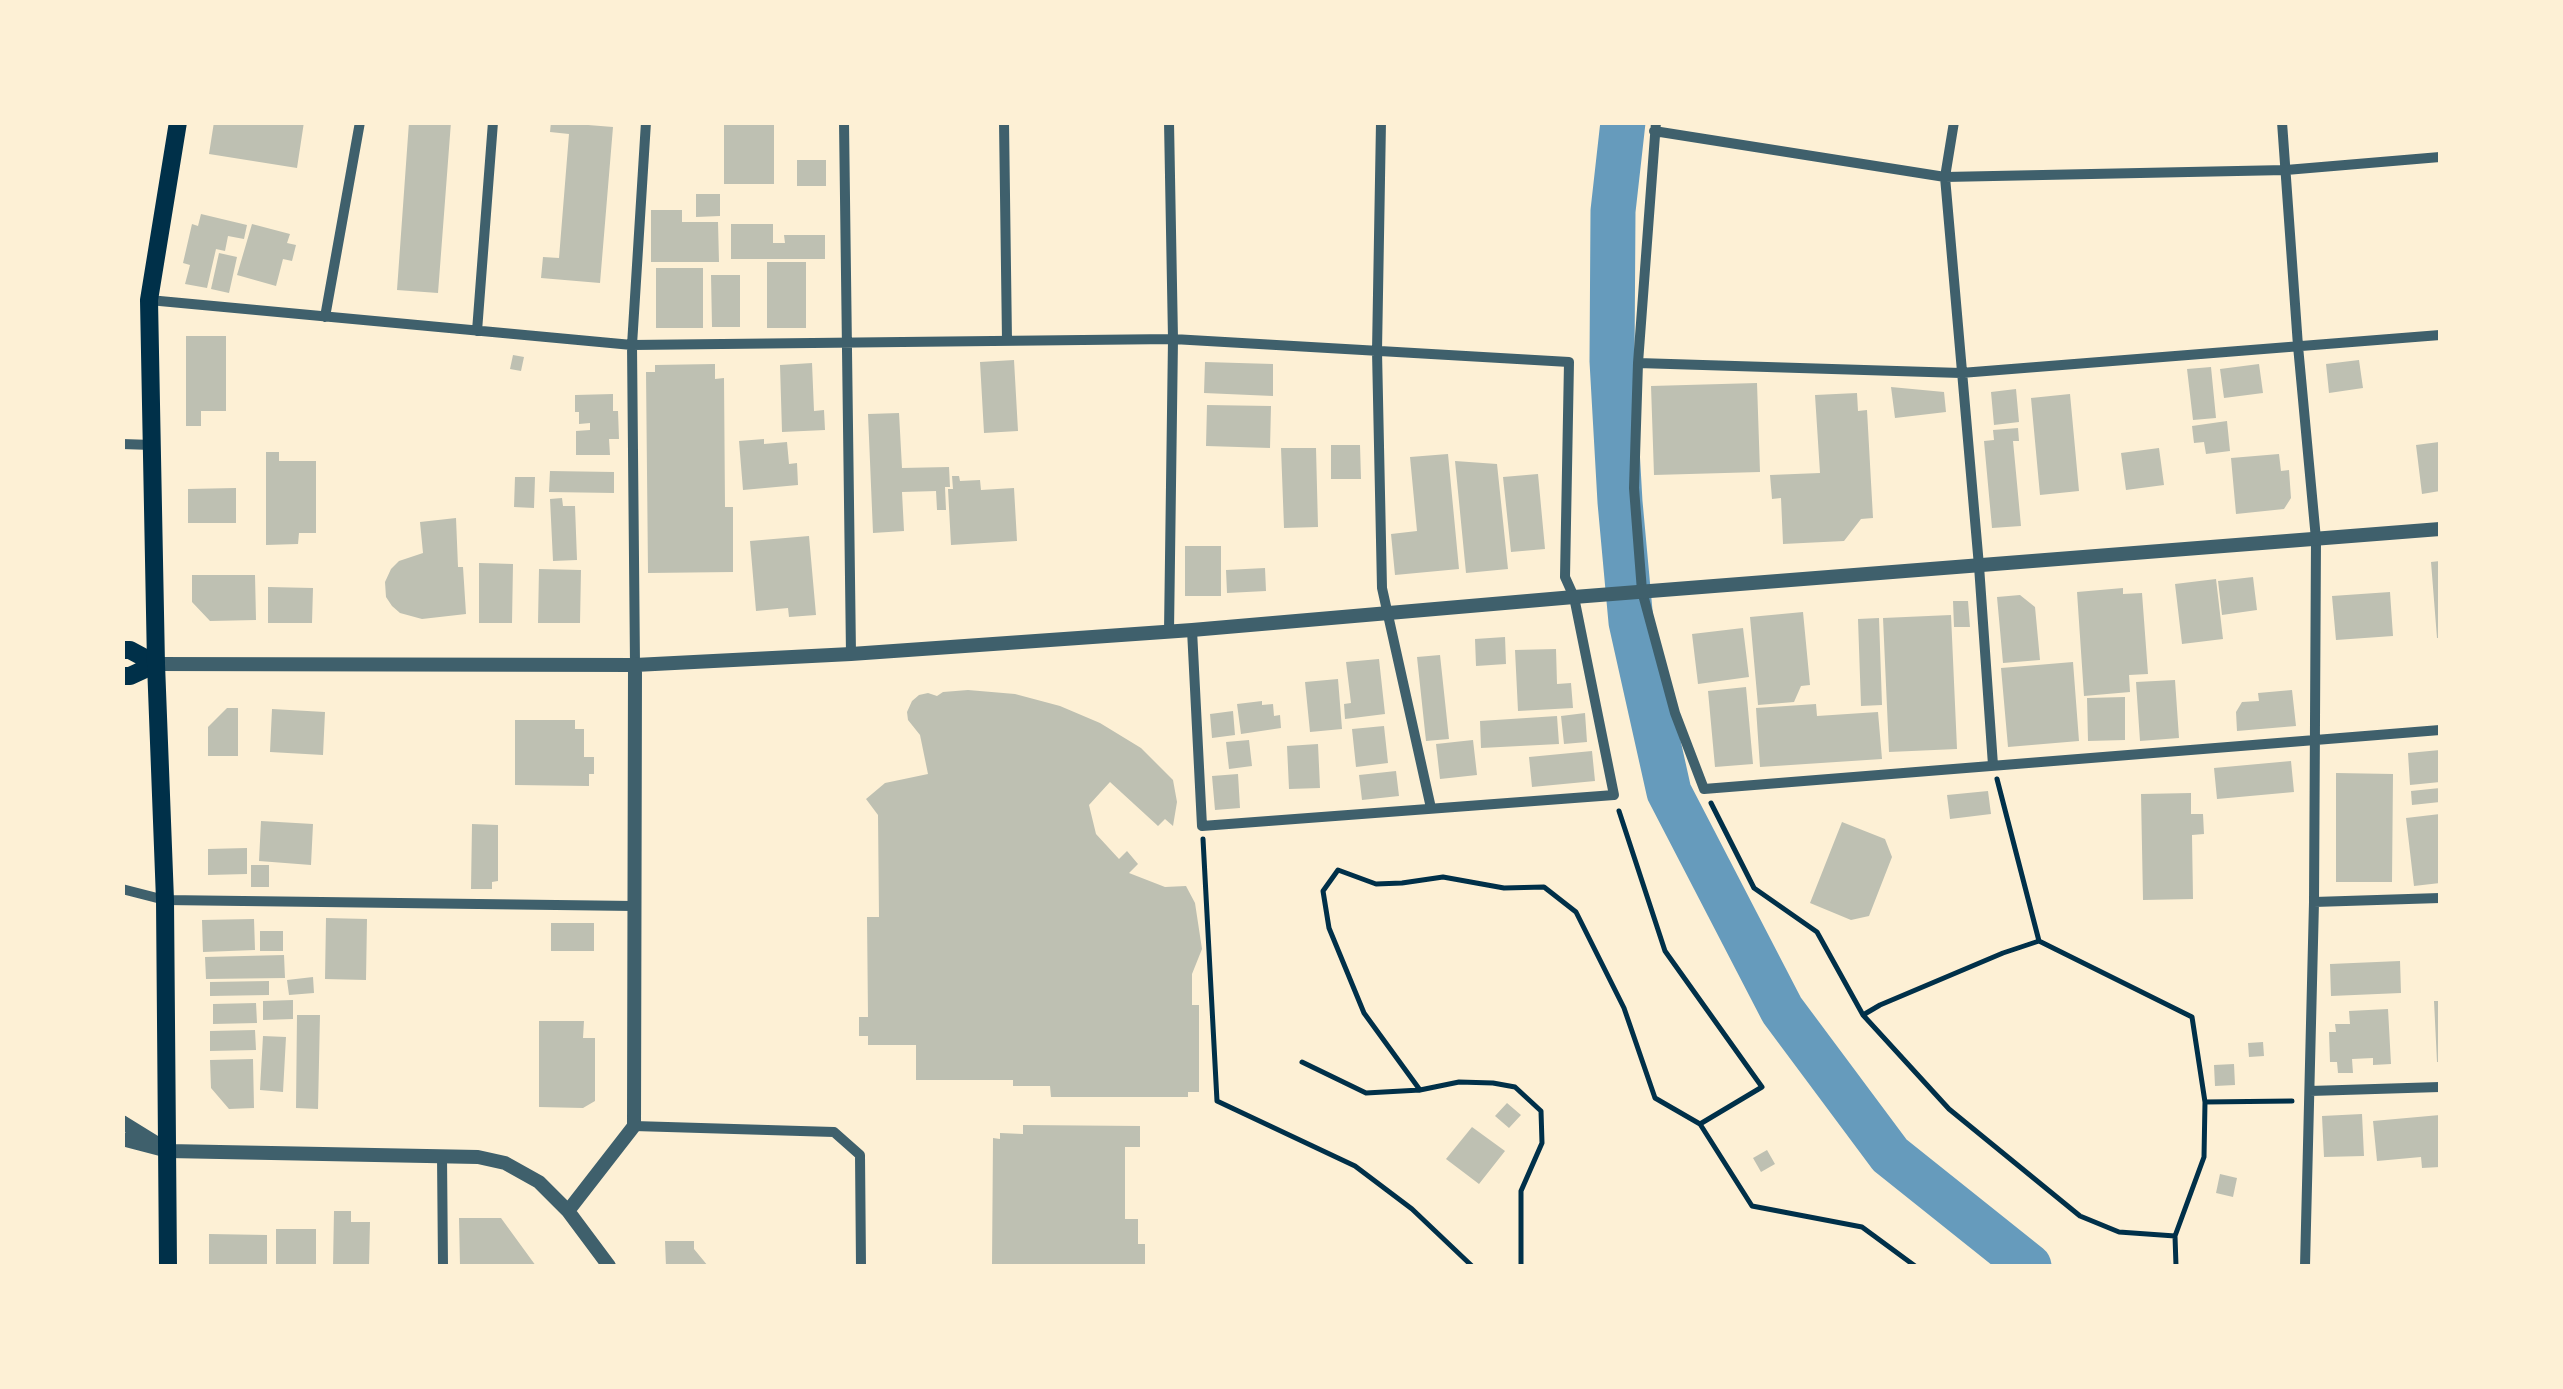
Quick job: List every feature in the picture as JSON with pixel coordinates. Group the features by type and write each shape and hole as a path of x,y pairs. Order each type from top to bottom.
{"main road":[{"path":"168,1266 165,900 148,300 178,122"},
{"path":"122,650 130,650 156,664"},
{"path":"122,676 156,664"}],"street":[{"path":"325,317 360,122"},
{"path":"476,331 493,122"},
{"path":"568,1211 634,1126 632,345 646,122"},
{"path":"844,122 851,654"},
{"path":"1004,122 1006,340"},
{"path":"1169,122 1173,339 1170,632"},
{"path":"1381,122 1377,351 1382,588 1431,808"},
{"path":"1954,122 1944,177 1980,566 1993,765"},
{"path":"2282,122 2316,539 2314,902 2305,1266"},
{"path":"2440,157 2286,170 1944,177 1655,127 1638,363 1634,488 1642,592 1675,714 1704,789 2440,730"},
{"path":"148,300 632,345 1173,339 1569,362 1565,577 1574,596 1614,795 1202,826 1192,630"},
{"path":"1638,363 1961,373 2440,335"},
{"path":"122,444 152,444"},
{"path":"156,664 635,665 851,654 1170,632 1574,596 2440,529"},
{"path":"122,889 165,900 634,906"},
{"path":"2314,902 2440,898"},
{"path":"2310,1096 2440,1087"},
{"path":"122,1122 168,1151"},
{"path":"634,1126 834,1132 860,1155 860,1266"},
{"path":"122,1139 168,1151 478,1157 505,1164 539,1182 568,1211 608,1266"},
{"path":"442,1156 443,1266"}],"path":[{"path":"1993,765 2040,941"},
{"path":"1704,789 1754,888 1817,932 1863,1015 1949,1109 2080,1216 2119,1232 2175,1236"},
{"path":"1614,795 1665,951 1762,1087 1700,1124"},
{"path":"1202,826 1216,1101 1355,1166 1412,1209 1472,1266"},
{"path":"1420,1090 1364,1013 1329,928 1323,891 1338,870 1376,884 1443,877 1504,888 1544,887 1576,912 1624,1008 1655,1098 1700,1124 1752,1206 1862,1227 1915,1266"},
{"path":"1863,1015 1933,982 2040,941 2192,1016 2204,1102 2204,1157 2175,1236 2176,1266"},
{"path":"1302,1062 1366,1092 1420,1090 1460,1082 1493,1083 1515,1088 1541,1111 1542,1144 1521,1191 1522,1266"},
{"path":"2204,1102 2310,1096"}],"building":[{"path":"214,122 304,122 297,168 209,154"},
{"path":"409,122 451,122 438,293 397,290"},
{"path":"551,122 613,127 600,283 541,278 543,257 559,258 569,134 550,132"},
{"path":"724,122 774,122 774,184 724,184"},
{"path":"797,160 826,160 826,186 797,186"},
{"path":"696,194 720,194 720,216 696,217"},
{"path":"651,210 682,210 682,222 718,222 719,262 651,262"},
{"path":"201,214 247,225 244,239 228,236 225,251 216,249 207,288 185,284 190,265 183,263 192,224 198,226"},
{"path":"252,224 290,234 287,243 296,245 292,261 283,259 276,286 237,275"},
{"path":"731,224 773,224 773,243 785,243 784,235 825,235 825,259 731,259"},
{"path":"219,253 237,257 229,293 211,289"},
{"path":"767,262 806,262 806,328 767,328"},
{"path":"656,268 703,268 703,328 656,328"},
{"path":"711,275 740,275 740,327 712,327"},
{"path":"186,336 226,336 226,411 201,411 201,426 186,426"},
{"path":"513,355 524,357 521,371 510,369"},
{"path":"1014,360 1018,431 984,433 980,362"},
{"path":"2359,360 2363,388 2329,393 2326,364"},
{"path":"1205,362 1273,364 1273,396 1204,393"},
{"path":"812,363 814,411 824,410 825,430 782,432 780,365"},
{"path":"715,364 715,379 724,378 725,507 733,507 733,572 648,573 646,372 655,372 655,365"},
{"path":"2259,364 2263,393 2224,398 2220,369"},
{"path":"2211,367 2216,418 2193,420 2187,369"},
{"path":"1757,383 1760,472 1654,475 1651,386"},
{"path":"1891,387 1944,392 1946,412 1895,418"},
{"path":"2016,389 2019,422 1994,425 1991,392"},
{"path":"1857,393 1858,411 1867,410 1873,518 1861,519 1844,541 1783,544 1781,498 1772,499 1770,475 1820,473 1815,395"},
{"path":"613,394 619,439 609,439 610,455 576,455 576,431 590,430 590,423 579,424 575,395"},
{"path":"2070,394 2079,491 2040,495 2031,398"},
{"path":"1207,405 1271,406 1270,448 1206,446"},
{"path":"899,413 902,468 949,467 946,510 937,510 936,491 902,492 904,531 873,533 868,414"},
{"path":"2227,421 2230,451 2206,454 2204,442 2194,443 2192,426"},
{"path":"2018,428 2019,441 2013,441 2021,526 1992,528 1984,441 1994,440 1993,430"},
{"path":"764,439 764,444 787,442 789,464 797,463 798,485 743,490 739,441"},
{"path":"2439,442 2440,491 2422,494 2416,445"},
{"path":"1331,445 1360,445 1361,479 1331,479"},
{"path":"1281,448 1316,448 1318,527 1284,528"},
{"path":"2159,448 2164,485 2126,490 2121,453"},
{"path":"266,452 279,452 279,461 316,461 316,533 299,533 298,544 266,545"},
{"path":"1448,454 1459,569 1395,575 1391,534 1417,531 1410,457"},
{"path":"2279,454 2281,471 2289,470 2291,498 2284,509 2236,514 2231,458"},
{"path":"1455,461 1497,464 1508,569 1466,573"},
{"path":"550,471 614,472 614,493 549,492"},
{"path":"1538,474 1545,549 1511,552 1503,477"},
{"path":"952,476 959,476 960,481 980,480 981,490 1014,488 1017,541 951,545 948,489 953,489"},
{"path":"515,477 535,477 534,508 514,507"},
{"path":"236,488 236,523 188,523 188,489"},
{"path":"562,498 563,506 575,506 577,560 553,561 550,499"},
{"path":"456,518 458,567 463,567 466,614 422,619 400,613 386,597 385,582 391,569 399,561 423,553 420,522"},
{"path":"809,536 816,615 789,617 788,608 756,611 750,541"},
{"path":"1185,546 1221,546 1221,596 1185,596"},
{"path":"2440,561 2440,638 2437,638 2431,562"},
{"path":"479,563 513,564 512,623 479,623"},
{"path":"1265,568 1266,591 1227,593 1226,570"},
{"path":"539,569 581,570 580,623 538,623"},
{"path":"192,575 255,575 256,620 210,621 192,602"},
{"path":"2253,577 2257,610 2222,615 2218,581"},
{"path":"2216,579 2223,639 2182,644 2175,584"},
{"path":"268,587 313,588 312,623 268,623"},
{"path":"2123,588 2123,594 2142,593 2148,674 2129,675 2130,692 2084,696 2077,592"},
{"path":"2390,592 2393,636 2336,640 2332,596"},
{"path":"2020,595 2035,607 2040,660 2003,663 1997,597"},
{"path":"1953,601 1968,601 1970,627 1954,627"},
{"path":"1803,612 1810,685 1801,686 1794,702 1758,705 1750,617"},
{"path":"1951,615 1957,749 1889,752 1883,618"},
{"path":"1879,618 1882,705 1861,706 1858,619"},
{"path":"1743,628 1749,677 1698,684 1692,634"},
{"path":"1505,637 1506,664 1476,666 1475,639"},
{"path":"1556,649 1557,684 1571,683 1573,708 1518,711 1515,650"},
{"path":"1440,655 1449,739 1426,741 1417,657"},
{"path":"1379,659 1385,714 1345,719 1344,704 1351,703 1346,662"},
{"path":"2073,662 2079,741 2008,747 2001,668"},
{"path":"1338,679 1342,729 1310,732 1305,682"},
{"path":"2175,680 2179,738 2140,741 2136,682"},
{"path":"1746,687 1753,764 1715,767 1708,691"},
{"path":"968,690 1015,694 1060,706 1100,723 1141,748 1173,780 1177,802 1173,826 1165,819 1158,826 1110,782 1089,805 1096,834 1119,859 1127,851 1138,864 1129,873 1165,887 1186,886 1195,903 1202,949 1192,974 1192,1005 1199,1005 1199,1092 1188,1092 1188,1097 1051,1097 1050,1086 1013,1086 1013,1080 916,1080 916,1045 868,1045 868,1036 859,1036 859,1017 868,1017 867,917 879,917 878,815 866,799 885,783 928,774 920,735 908,720 912,701 928,693 937,696"},
{"path":"2292,690 2296,726 2237,731 2236,712 2242,702 2259,701 2258,693"},
{"path":"2125,697 2125,740 2088,741 2087,698"},
{"path":"1262,701 1262,705 1273,704 1274,716 1280,715 1281,728 1241,734 1237,704"},
{"path":"1816,704 1817,716 1878,712 1882,759 1760,767 1756,708"},
{"path":"227,708 238,708 238,756 208,756 208,727"},
{"path":"272,709 325,712 323,755 270,752"},
{"path":"1233,711 1235,735 1212,738 1210,714"},
{"path":"1585,713 1587,742 1564,744 1561,716"},
{"path":"1557,716 1559,744 1481,748 1480,721"},
{"path":"515,720 575,720 575,729 584,729 584,757 594,757 589,786 515,785"},
{"path":"1384,726 1388,763 1356,767 1352,729"},
{"path":"1249,740 1252,766 1229,769 1226,742"},
{"path":"1473,740 1477,775 1440,779 1436,744"},
{"path":"1318,744 1320,788 1289,789 1287,746"},
{"path":"2440,750 2440,782 2410,785 2408,753"},
{"path":"1592,751 1595,781 1532,787 1529,757"},
{"path":"2291,761 2294,792 2217,799 2214,768"},
{"path":"1396,771 1399,796 1362,800 1359,775"},
{"path":"2336,773 2393,774 2392,882 2336,882"},
{"path":"1238,774 1240,808 1215,810 1212,776"},
{"path":"2440,788 2440,802 2412,805 2411,791"},
{"path":"1988,791 1991,814 1950,819 1947,795"},
{"path":"2191,793 2191,814 2203,814 2204,834 2192,835 2193,899 2143,900 2141,794"},
{"path":"2440,814 2440,883 2414,886 2406,818"},
{"path":"261,821 313,824 311,865 259,861"},
{"path":"1842,822 1885,839 1892,857 1869,916 1851,920 1810,903"},
{"path":"472,824 498,825 498,881 492,882 492,889 471,889"},
{"path":"247,848 247,874 208,875 208,849"},
{"path":"251,865 269,865 269,887 251,887"},
{"path":"326,918 367,919 366,980 325,979"},
{"path":"254,919 255,950 203,952 202,920"},
{"path":"551,923 594,923 594,951 551,951"},
{"path":"260,931 283,931 283,951 260,951"},
{"path":"284,955 285,978 206,979 205,957"},
{"path":"2400,961 2401,993 2331,996 2330,964"},
{"path":"313,977 314,993 289,995 287,980"},
{"path":"269,981 269,995 210,996 210,982"},
{"path":"293,1000 293,1019 263,1020 263,1001"},
{"path":"2434,1001 2440,1001 2440,1062 2437,1062"},
{"path":"256,1003 257,1023 213,1024 213,1004"},
{"path":"2388,1009 2391,1064 2373,1065 2373,1058 2352,1059 2353,1073 2338,1073 2337,1062 2330,1062 2329,1032 2336,1032 2335,1024 2350,1024 2349,1011"},
{"path":"297,1015 320,1015 318,1109 296,1108"},
{"path":"539,1021 584,1021 583,1038 595,1038 595,1101 583,1108 539,1107"},
{"path":"255,1030 256,1050 210,1051 210,1031"},
{"path":"263,1036 286,1037 283,1092 260,1090"},
{"path":"2263,1042 2264,1056 2249,1057 2248,1043"},
{"path":"253,1059 254,1108 229,1109 211,1088 210,1060"},
{"path":"2234,1064 2235,1085 2215,1086 2214,1065"},
{"path":"1507,1103 1521,1115 1509,1128 1495,1116"},
{"path":"2362,1114 2364,1156 2324,1157 2322,1116"},
{"path":"2440,1115 2440,1167 2422,1168 2421,1157 2377,1161 2373,1121"},
{"path":"1023,1125 1140,1126 1140,1147 1125,1147 1125,1219 1138,1219 1138,1244 1145,1244 1145,1266 992,1265 993,1138 1000,1139 1000,1133 1023,1134"},
{"path":"1472,1127 1505,1151 1479,1184 1446,1159"},
{"path":"1767,1150 1775,1164 1761,1172 1753,1158"},
{"path":"2220,1174 2237,1178 2233,1197 2216,1193"},
{"path":"334,1211 351,1211 351,1222 370,1222 369,1266 333,1266"},
{"path":"459,1218 501,1218 536,1266 460,1266"},
{"path":"276,1229 316,1229 316,1266 276,1266"},
{"path":"209,1234 267,1235 267,1266 209,1266"},
{"path":"665,1241 694,1241 694,1249 708,1266 666,1266"}],"waterway":[{"path":"1623,122 1613,211 1612,361 1620,502 1631,622 1669,792 1782,1010 1890,1155 2029,1266"}]}
